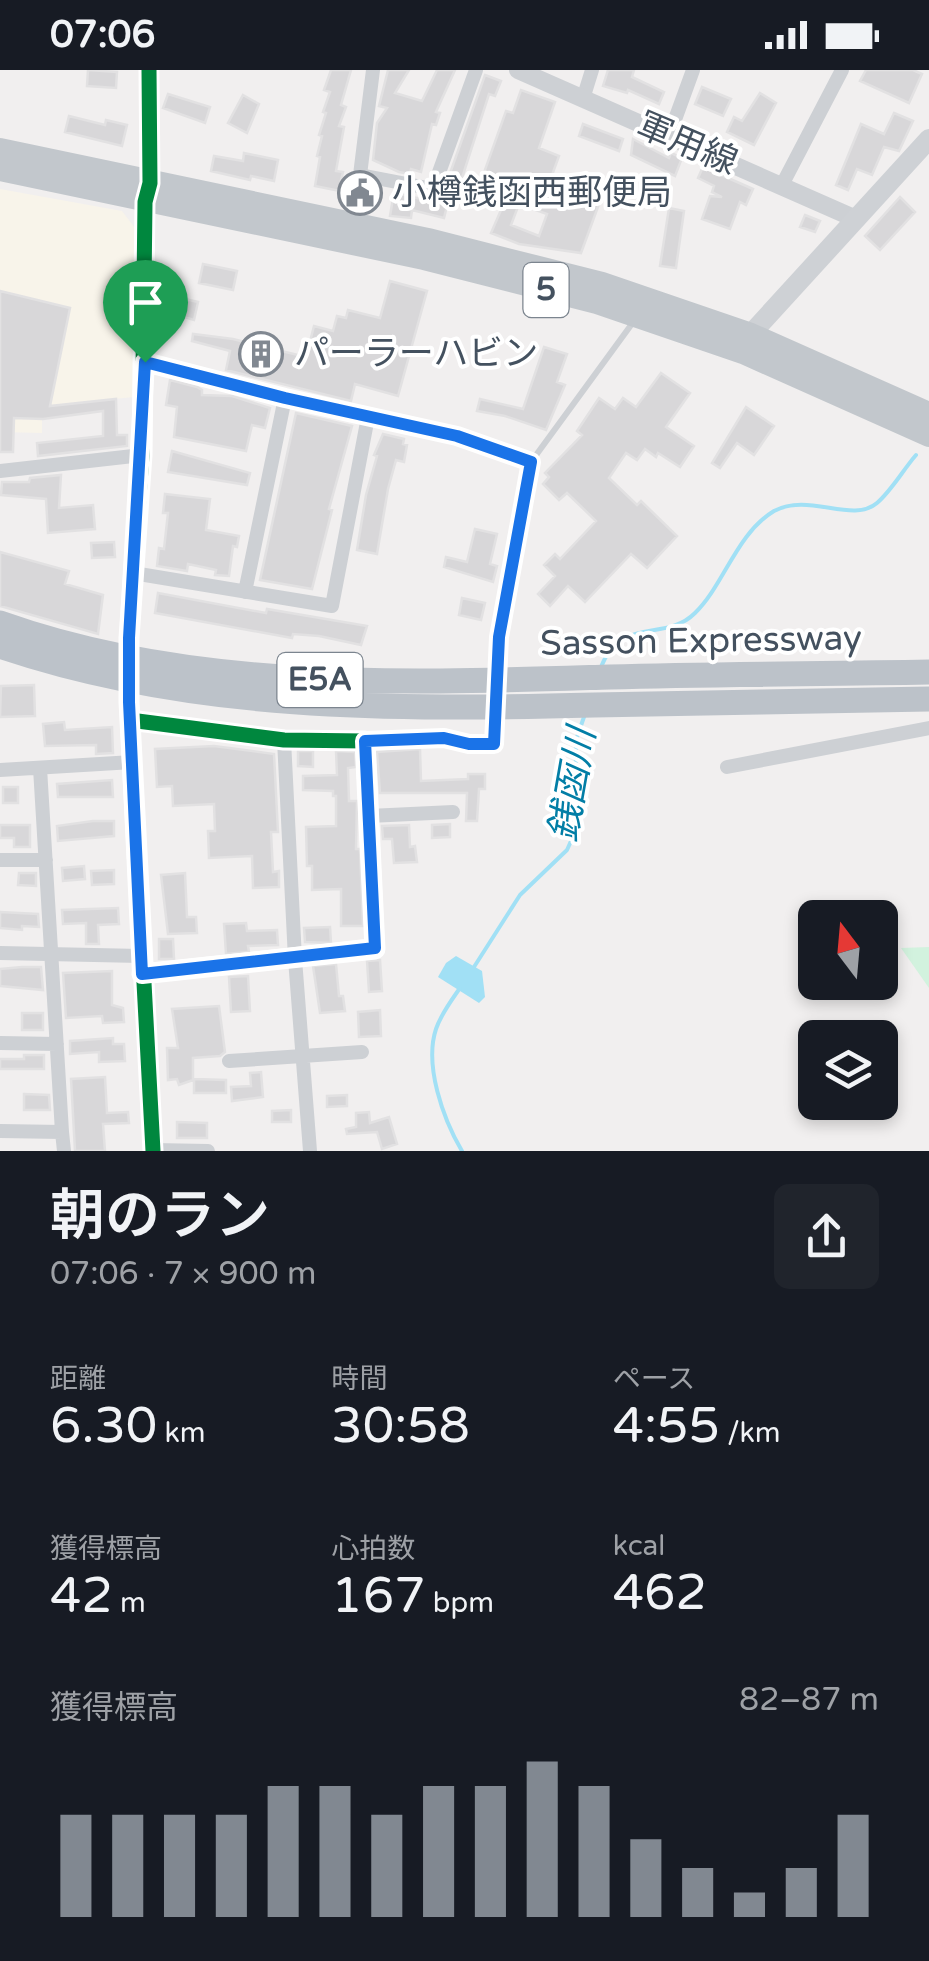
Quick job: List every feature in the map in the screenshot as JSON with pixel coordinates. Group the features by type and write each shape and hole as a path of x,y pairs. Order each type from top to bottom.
{"highway":[{"name":"5","path":"0,149 147,193 424,259 747,344 929,436"},
{"name":"5","path":"0,170 428,239 602,283 929,414"},
{"name":"Sasson Expressway","path":"0,622 168,676 471,682 929,672"},
{"name":"Sasson Expressway","path":"0,646 32,658 168,676 312,705 469,708 929,699"}],"main road":[{"path":"747,344 929,139"}],"street":[{"path":"148,70 142,455 129,638 142,965 153,1150 208,1151"},
{"path":"373,70 360,174 433,190 476,70"},
{"name":"軍用線","path":"518,70 856,219"},
{"path":"583,100 592,70"},
{"path":"669,136 693,70"},
{"path":"782,185 842,70"},
{"path":"133,573 332,606 368,417 145,362"},
{"path":"245,592 285,398"},
{"path":"0,471 142,455"},
{"path":"0,953 51,953 142,965 295,959 375,948 365,741 284,740 130,720"},
{"path":"728,767 929,728"},
{"path":"284,740 310,1151"},
{"path":"0,770 132,762"},
{"path":"40,768 64,1151"},
{"path":"369,816 453,812"},
{"path":"0,860 46,860"},
{"path":"0,1043 57,1044"},
{"path":"229,1061 362,1052"},
{"path":"0,1131 62,1132"}],"lane":[{"path":"365,741 444,738 494,744 499,637 531,462 637,316"},
{"path":"368,417 457,436 531,462"}],"shaded area":[{"path":"0,189 122,211 135,228 134,397 42,406 42,433 0,432"}],"green space":[{"path":"929,947 929,988 901,948"}],"water":[{"path":"456,956 482,971 485,997 479,1003 438,977 446,963"}],"building":[{"path":"88,70 117,72 116,88 87,86"},
{"path":"331,70 351,70 341,105 346,107 339,126 344,127 336,171 343,172 341,180 372,188 368,204 348,200 350,193 315,186 322,136 319,135 330,92 324,90"},
{"path":"388,70 409,70 395,93 422,101 437,70 455,70 436,112 440,113 436,125 432,124 421,172 399,172 373,160 377,123 387,108 379,106"},
{"path":"608,70 634,70 632,77 664,92 659,104 628,90 627,93 603,86"},
{"path":"866,70 913,70 922,74 909,103 860,81"},
{"path":"485,75 501,81 495,96 489,94 462,178 480,184 506,111 513,113 521,90 555,102 539,148 559,156 551,178 602,196 581,253 519,244 491,233 501,210 462,196 450,194 444,218 412,210 411,218 390,216 394,192 436,203","holes":["519,204 547,214 539,236 511,225"]},
{"path":"702,87 731,99 723,116 695,104"},
{"path":"760,93 776,103 754,145 727,132 734,117 742,121"},
{"path":"168,94 210,107 205,123 163,108"},
{"path":"243,95 259,104 247,133 228,123"},
{"path":"894,113 913,121 899,151 884,147 872,175 857,169 848,190 836,185 861,124 884,134"},
{"path":"69,116 105,125 106,120 127,125 122,146 65,132"},
{"path":"583,124 623,139 619,151 579,136"},
{"path":"633,139 669,158 671,153 682,158 675,176 631,155"},
{"path":"244,153 278,160 274,181 211,171 214,156 243,161"},
{"path":"703,167 753,189 746,205 740,202 730,229 702,219 710,196 722,197 712,192 714,186 698,178"},
{"path":"900,197 915,212 880,250 865,236"},
{"path":"669,208 684,211 676,268 660,266"},
{"path":"805,215 820,221 815,232 800,227"},
{"path":"203,264 237,271 233,290 199,283"},
{"path":"390,281 427,291 398,396 355,384 351,401 226,370 230,351 192,341 193,334 233,339 306,357 314,326 333,331 337,316 346,318 348,310 380,318"},
{"path":"0,291 70,308 50,406 116,399 117,435 127,435 127,446 38,456 37,443 103,436 103,411 43,419 14,418 13,452 0,452"},
{"path":"177,297 198,302 194,320 173,314"},
{"path":"544,347 567,354 557,382 565,385 546,430 477,411 480,399 523,409"},
{"path":"661,373 690,393 666,427 694,446 680,467 645,449 637,460 626,453 609,478 637,505 641,501 677,536 647,568 631,554 585,602 568,586 550,606 538,594 555,576 544,565 555,554 560,559 596,521 567,493 559,500 543,484 549,477 545,473 582,435 577,431 599,398 615,409 623,398 636,407"},
{"path":"170,380 197,387 202,395 232,396 270,408 265,428 252,425 246,451 174,437 177,407 166,405"},
{"path":"746,407 774,426 754,455 737,443 720,468 712,463"},
{"path":"296,413 352,426 312,589 260,580"},
{"path":"383,434 404,439 403,444 407,445 404,462 396,460 388,489 377,554 357,550 377,456 374,455"},
{"path":"172,451 250,473 247,485 168,472"},
{"path":"61,475 59,508 93,505 95,529 48,533 46,499 1,495 2,482 29,482 30,478"},
{"path":"165,494 210,499 206,530 239,536 237,547 233,546 229,576 188,564 187,571 157,566 159,548 164,549 168,513 163,513"},
{"path":"475,529 497,534 490,564 497,566 493,582 444,567 446,557 467,562"},
{"path":"114,542 115,557 92,558 91,543"},
{"path":"0,552 69,571 65,584 103,595 98,634 0,606"},
{"path":"158,593 367,626 361,645 319,636 293,634 292,638 155,613"},
{"path":"462,598 485,603 481,620 459,615"},
{"path":"34,685 35,716 0,717 1,686"},
{"path":"64,722 65,730 112,727 113,753 96,754 96,745 45,746 43,724"},
{"path":"214,746 274,754 278,832 271,832 273,872 279,871 279,887 253,888 252,856 209,858 208,831 215,831 214,804 173,806 172,786 157,787 155,749"},
{"path":"420,749 421,781 468,779 468,774 485,774 485,789 479,789 477,821 466,821 467,793 380,793 377,752"},
{"path":"298,751 313,751 313,767 298,766"},
{"path":"336,751 355,752 356,767 348,768 349,801 357,801 356,849 360,849 363,926 341,926 341,889 312,890 312,866 307,866 306,827 336,826 336,796 333,791 303,790 303,776 337,775"},
{"path":"112,780 113,797 58,797 57,784"},
{"path":"3,787 18,787 18,803 3,803"},
{"path":"114,821 114,836 58,841 57,826"},
{"path":"450,824 450,837 432,838 432,825"},
{"path":"0,825 30,825 30,847 14,847 14,838 0,838"},
{"path":"409,825 410,847 415,846 417,862 394,863 392,839 383,839 382,826"},
{"path":"84,866 85,879 63,881 62,868"},
{"path":"114,870 114,884 92,885 91,871"},
{"path":"19,873 36,873 36,886 18,885"},
{"path":"185,873 187,917 196,917 197,933 168,934 161,875"},
{"path":"118,908 119,924 98,925 99,944 86,944 86,923 63,924 62,910"},
{"path":"0,912 38,914 39,927 0,928"},
{"path":"246,923 247,931 277,930 278,945 248,946 249,952 226,954 224,924"},
{"path":"330,927 331,943 305,942 304,928"},
{"path":"159,939 173,939 174,959 159,959"},
{"path":"380,960 382,991 369,992 367,961"},
{"path":"336,964 339,996 343,996 345,1011 320,1013 313,966"},
{"path":"41,967 43,990 0,986 0,969"},
{"path":"112,971 112,1005 123,1008 124,1022 103,1023 102,1016 66,1018 63,973"},
{"path":"248,976 250,1011 231,1012 229,977"},
{"path":"219,1006 225,1052 220,1056 193,1058 193,1080 179,1085 177,1079 168,1080 167,1048 178,1048 172,1009"},
{"path":"380,1010 381,1036 359,1037 358,1012"},
{"path":"22,1013 43,1013 43,1030 22,1030"},
{"path":"113,1038 113,1044 124,1044 125,1061 99,1062 99,1052 70,1054 70,1041"},
{"path":"24,1055 44,1055 44,1069 0,1069 0,1059 24,1059"},
{"path":"261,1072 263,1097 232,1101 231,1087 251,1086 250,1073"},
{"path":"105,1077 107,1113 128,1112 129,1123 103,1124 105,1151 75,1151 71,1079"},
{"path":"194,1079 226,1080 226,1093 194,1093"},
{"path":"24,1094 49,1095 50,1110 24,1110"},
{"path":"347,1095 347,1106 327,1107 327,1096"},
{"path":"291,1110 291,1122 272,1122 272,1111"},
{"path":"369,1112 370,1123 389,1117 397,1144 382,1149 377,1132 347,1134 346,1129 356,1127 356,1113"},
{"path":"177,1122 207,1123 207,1138 177,1138"}],"waterway":[{"name":"銭函川","path":"601,667 620,641 671,627 695,613 750,533 774,511 801,505 867,509 882,498 916,455"},
{"name":"銭函川","path":"474,967 520,895 567,850 575,832 576,740 585,714"},
{"name":"銭函川","path":"460,988 438,1023 432,1059 442,1108 462,1151"}],"cycle path":[{"path":"149,70 150,183 145,202 142,455 129,638 129,702 153,1151"},
{"path":"130,720 284,740 365,741 375,949 142,974"}],"place":[{"name":"小樽銭函西郵便局","path":"360,193"},
{"name":"パーラーハビン","path":"261,354"}],"route":[{"path":"145,362 457,436 531,462 499,637 494,744 444,738 365,741 375,948 142,974 129,638 145,362"}]}
